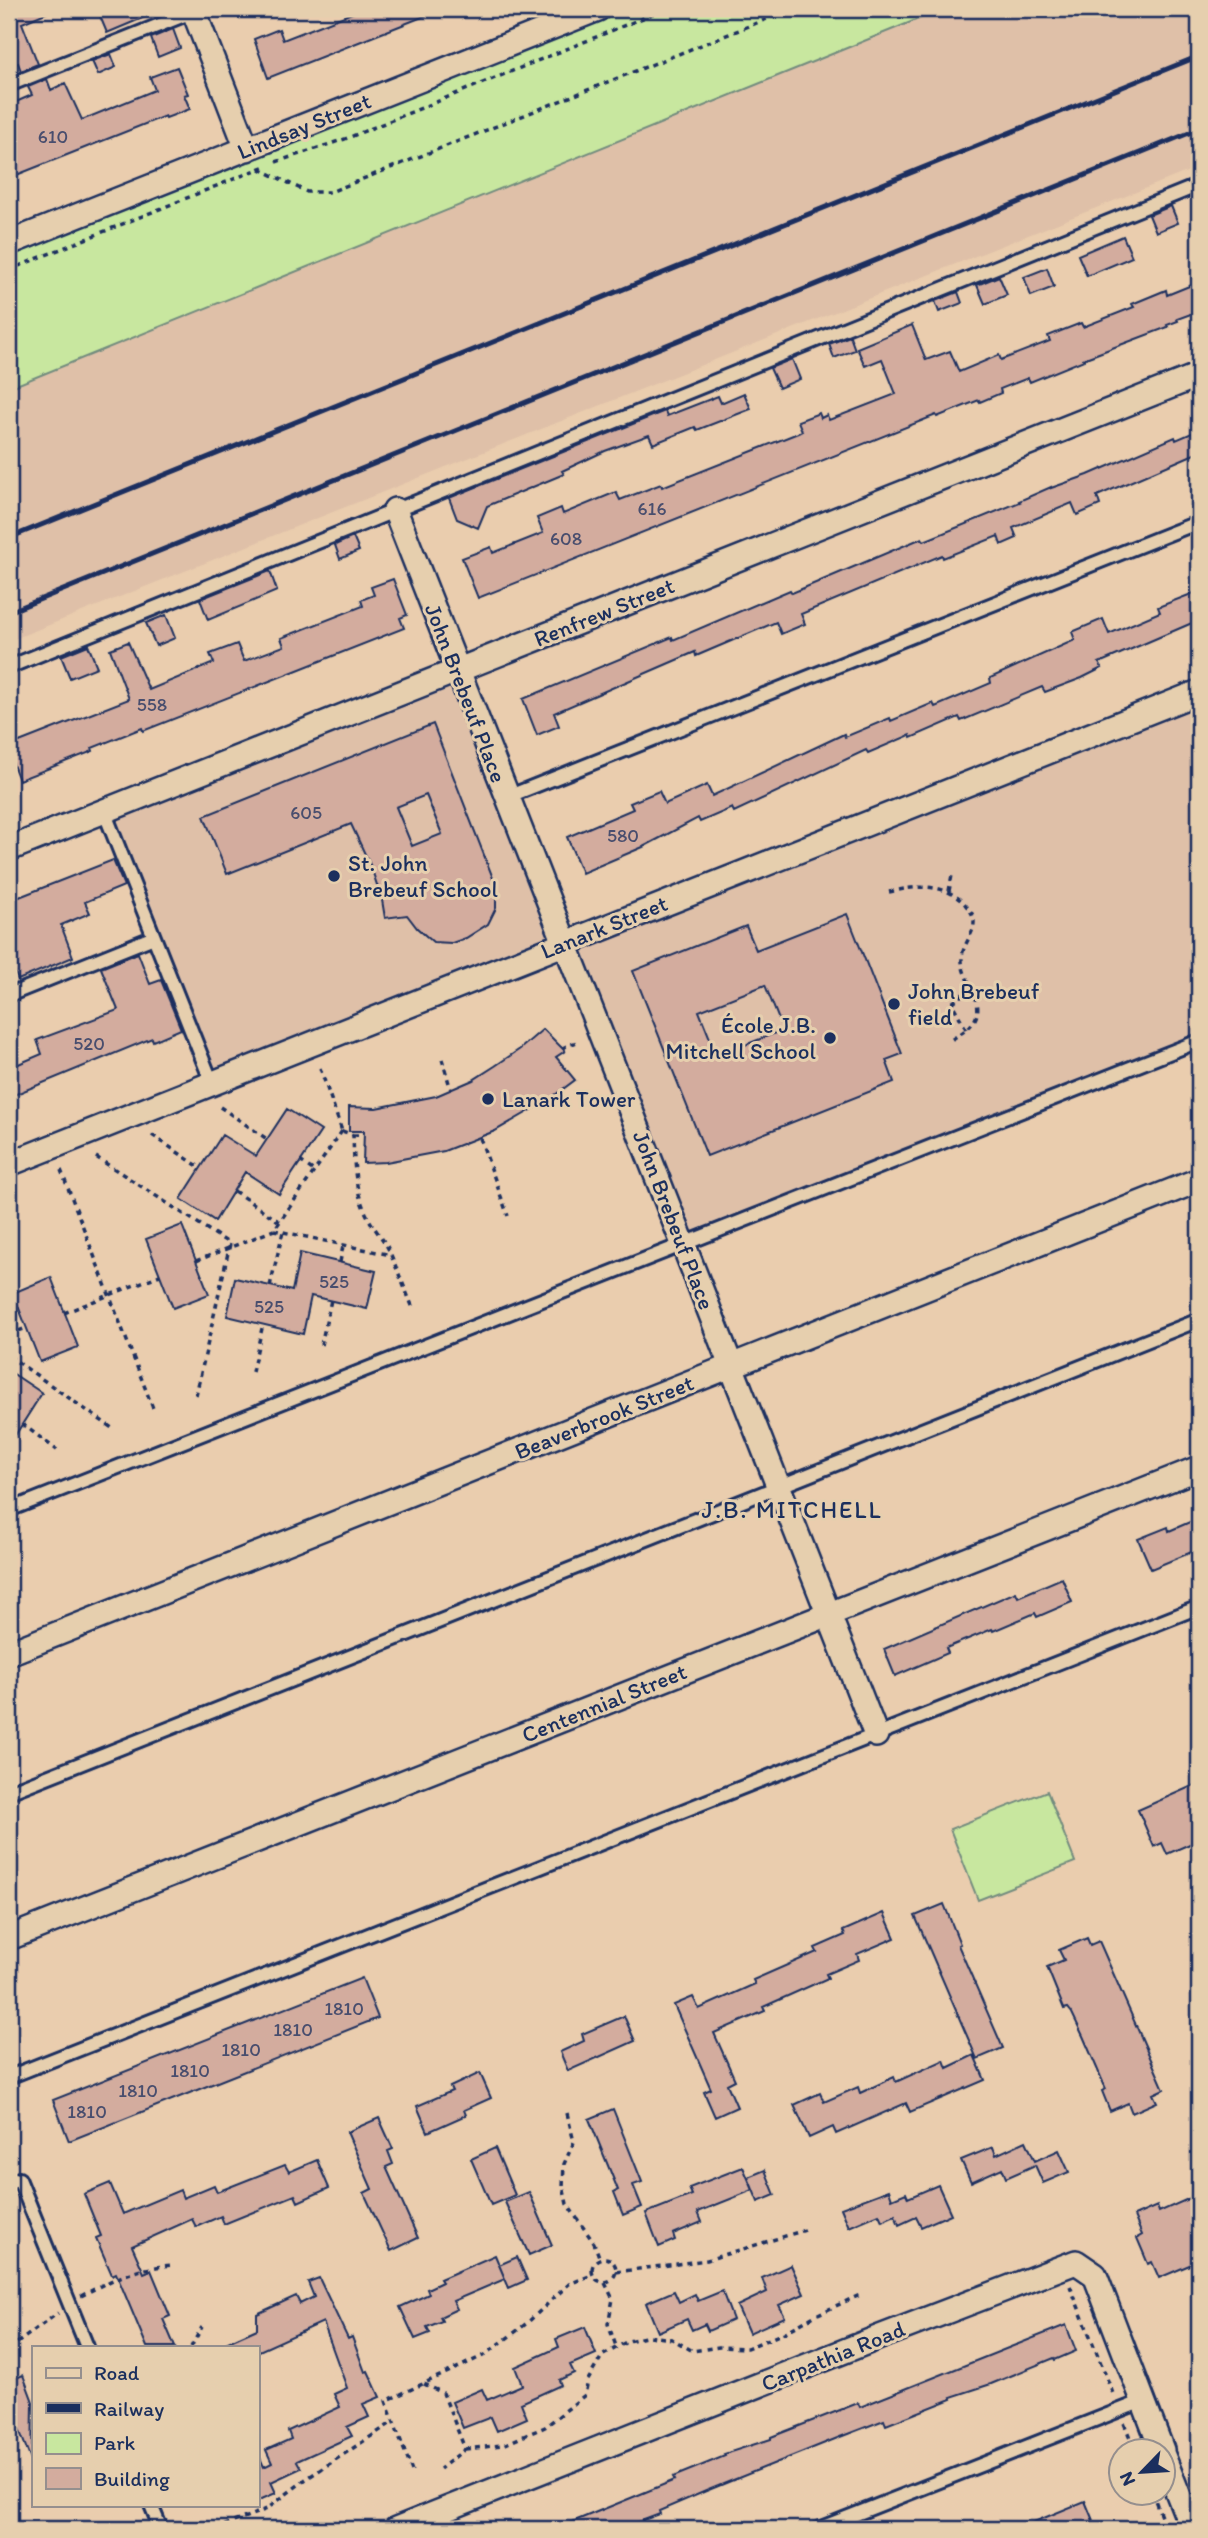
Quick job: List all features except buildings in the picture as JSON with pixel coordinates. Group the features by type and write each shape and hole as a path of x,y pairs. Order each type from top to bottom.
{"street":[{"name":"Lindsay Street","path":"9,243 598,9"},
{"path":"196,10 247,149"},
{"name":"Renfrew Street","path":"9,849 1199,375"},
{"name":"John Brebeuf Place","path":"395,510 876,1735"},
{"name":"Lanark Street","path":"9,1164 1199,692"},
{"name":"Beaverbrook Street","path":"9,1653 1199,1180"},
{"name":"Centennial Street","path":"9,1938 1199,1468"},
{"path":"1063,2267 1076,2262 1095,2275 1156,2436"},
{"name":"Carpathia Road","path":"396,2529 1063,2267"},
{"path":"1176,2488 1192,2529"}],"lane":[{"path":"9,85 196,10"},
{"path":"9,667 1199,185"},
{"path":"507,797 1199,522"},
{"path":"104,811 212,1083"},
{"path":"9,995 154,937"},
{"path":"9,1510 1199,1041"},
{"path":"9,1792 1199,1320"},
{"path":"9,2077 1199,1607"},
{"path":"9,2183 19,2179 88,2346"},
{"path":"818,2529 1143,2401"},
{"path":"151,2506 161,2529"}],"path":[{"path":"9,270 259,169 345,139 665,9"},
{"path":"247,149 259,169 307,192 330,192 792,9"},
{"path":"949,891 952,875"},
{"path":"889,892 913,887 941,888 949,891 974,916 974,926 962,955 962,968 978,1001 977,1013 971,1026 948,1042"},
{"path":"966,1029 952,1003 971,987"},
{"path":"562,1048 579,1041"},
{"path":"442,1059 451,1090"},
{"path":"320,1068 342,1131"},
{"path":"220,1107 267,1139"},
{"path":"342,1131 364,1135"},
{"path":"274,1230 342,1131"},
{"path":"152,1135 201,1168"},
{"path":"353,1135 358,1193 366,1215 391,1255 413,1308"},
{"path":"480,1138 508,1216"},
{"path":"96,1157 230,1244 196,1395"},
{"path":"300,1161 314,1171"},
{"path":"61,1170 154,1411"},
{"path":"234,1191 279,1222"},
{"path":"196,1261 274,1230 391,1255"},
{"path":"270,1286 283,1232"},
{"path":"340,1262 343,1246"},
{"path":"65,1312 160,1275"},
{"path":"321,1345 331,1300"},
{"path":"252,1372 263,1324"},
{"path":"9,1335 27,1328"},
{"path":"9,1356 113,1428"},
{"path":"22,1424 57,1450"},
{"path":"567,2113 574,2142 564,2164 563,2186 567,2204 594,2243 600,2259"},
{"path":"616,2272 707,2260 805,2230"},
{"path":"600,2259 611,2261 616,2272 613,2279 605,2283 597,2281 593,2275 592,2267 600,2259"},
{"path":"9,2349 69,2303 107,2282 144,2268 174,2265"},
{"path":"1063,2267 1129,2436"},
{"path":"412,2471 386,2401 485,2355 527,2323 569,2284 593,2275"},
{"path":"605,2283 613,2299 607,2324 617,2347"},
{"path":"440,2469 465,2449 503,2445 545,2427 585,2395 588,2380 602,2356 628,2341 649,2336 672,2339 694,2350 747,2348 862,2294"},
{"path":"192,2346 202,2328"},
{"path":"424,2384 443,2393 465,2449"},
{"path":"215,2529 267,2509 306,2479 393,2422"},
{"path":"1157,2506 1166,2529"},
{"path":"193,2522 196,2529"}],"shaded area":[{"path":"943,9 1199,9 1199,167 9,641 9,388"},
{"name":"John Brebeuf field","path":"457,670 564,942 1199,692 1199,1041 683,1244 565,943 212,1083 104,811"}],"green space":[{"path":"599,9 943,9 9,388 9,243"},
{"path":"1047,1791 1075,1862 978,1900 950,1829"}],"railway":[{"path":"9,538 1199,56"},
{"path":"9,612 1199,129"}],"place":[{"name":"St. John Brebeuf School","path":"334,876"},
{"name":"John Brebeuf field","path":"894,1004"},
{"name":"École J.B. Mitchell School","path":"830,1038"},
{"name":"Lanark Tower","path":"488,1099"}],"district":[{"name":"J.B. MITCHELL","path":"792,1509"}]}
